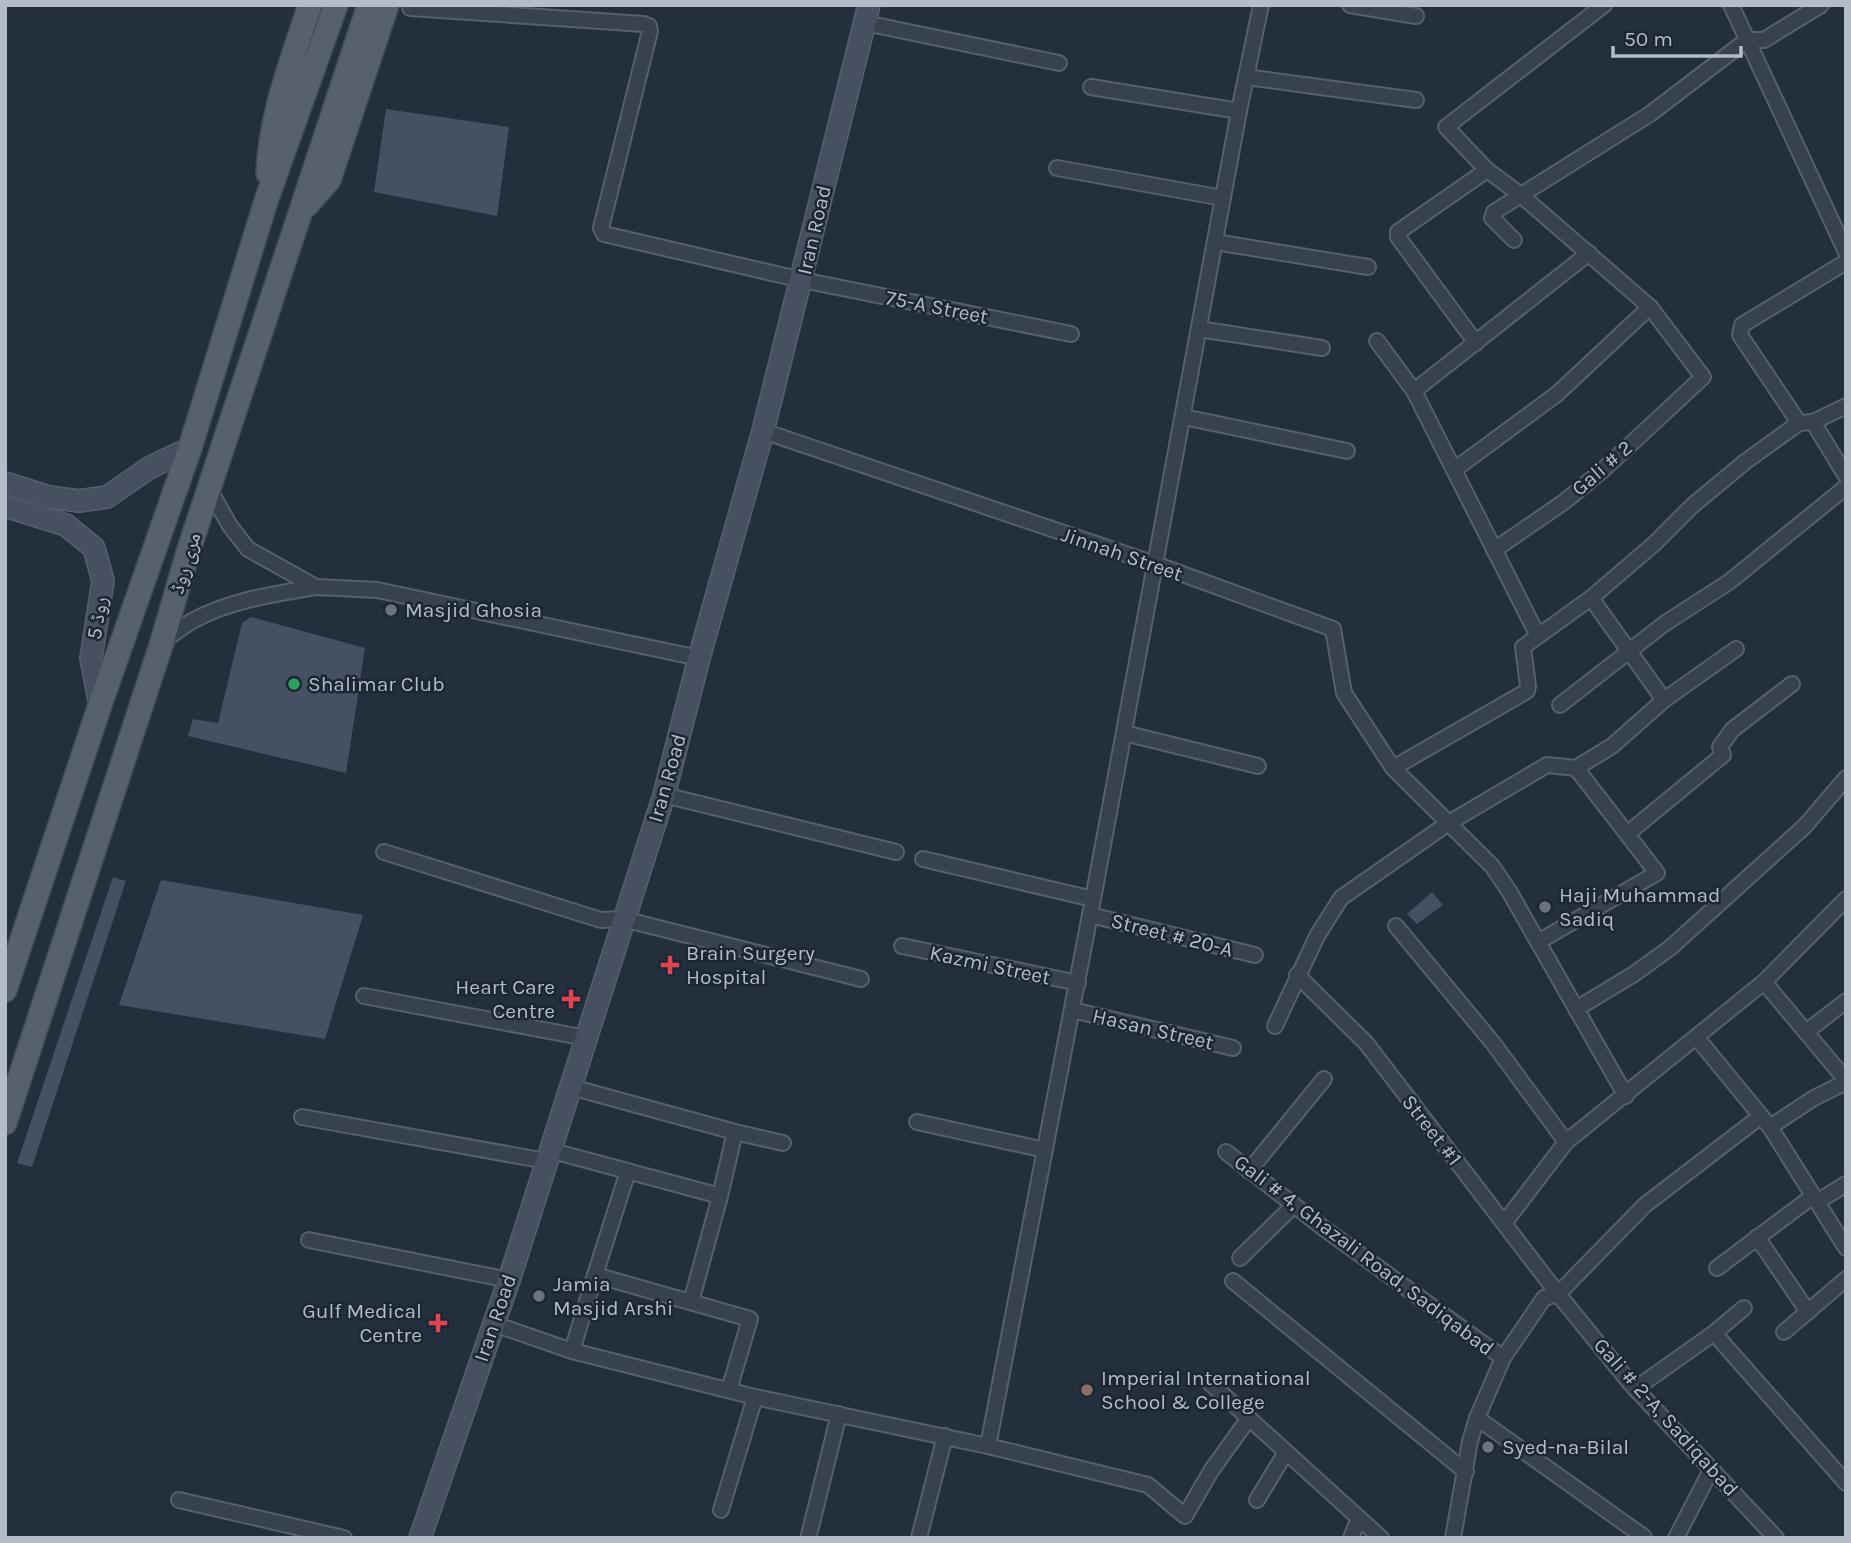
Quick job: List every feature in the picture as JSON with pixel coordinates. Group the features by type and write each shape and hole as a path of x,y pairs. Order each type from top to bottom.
{"main road":[{"path":"267,201 269,149 282,93 310,5"},
{"name":"مری روڈ","path":"5,990 100,705 190,448 267,201 336,5"},
{"name":"مری روڈ","path":"5,1123 298,215 369,5"},
{"path":"298,215 328,180 387,5"},
{"name":"Iran Road","path":"420,1538 509,1280 664,795 699,658 763,431 867,14"},
{"path":"5,483 79,501 107,496 149,468 190,448"},
{"name":"روڈ 5","path":"5,506 66,525 94,548 103,581 91,658 100,705"}],"street":[{"path":"988,1446 1261,5"},
{"path":"1350,5 1416,16"},
{"path":"1731,5 1846,252"},
{"path":"1514,240 1492,218 1494,212 1650,114 1747,40 1764,40 1821,5"},
{"name":"75-A Street","path":"410,8 649,26 601,231 604,234 802,280 1071,334"},
{"path":"1454,470 1557,394 1650,307 1522,196 1487,170 1446,127 1595,8"},
{"path":"867,14 1059,63"},
{"path":"1246,77 1416,100"},
{"path":"1091,87 1239,111"},
{"path":"1057,168 1223,198"},
{"path":"1476,343 1398,237 1398,232 1487,170"},
{"path":"1215,242 1368,267"},
{"path":"1414,391 1589,253"},
{"path":"1846,262 1742,326 1740,335 1846,475"},
{"name":"Gali # 2","path":"1494,550 1564,502 1604,469 1703,377 1650,307"},
{"path":"1199,329 1322,348"},
{"path":"1377,341 1414,391 1538,636"},
{"path":"1626,1096 1492,866 1393,768 1527,691 1523,647 1591,598 1654,544 1692,506 1745,462 1806,422 1846,406"},
{"path":"1184,417 1347,451"},
{"name":"Jinnah Street","path":"763,431 1154,564 1333,629 1344,694 1393,768"},
{"path":"1560,705 1629,650 1729,582 1846,488"},
{"path":"209,489 230,526 248,548 316,587"},
{"path":"162,642 193,621 229,605 316,587 377,590 699,658"},
{"path":"1591,598 1664,700"},
{"path":"1275,1026 1317,936 1341,898 1447,824 1547,765 1576,768 1612,746 1664,700 1736,649"},
{"path":"1627,834 1723,755 1720,747 1732,730 1792,684"},
{"path":"1124,733 1258,766"},
{"path":"1538,942 1657,873 1576,768"},
{"path":"1576,1009 1634,974 1670,947 1805,826 1846,778"},
{"path":"664,795 896,852"},
{"path":"384,852 601,920 623,919 861,979"},
{"path":"923,859 1093,899"},
{"path":"1505,1222 1566,1142 1764,982 1846,899"},
{"name":"Street # 20-A","path":"1090,915 1255,956"},
{"path":"1396,926 1493,1043 1566,1142"},
{"name":"Kazmi Street","path":"902,946 1077,983"},
{"name":"Street #1","path":"1297,975 1366,1043 1558,1294"},
{"path":"1453,1538 1470,1441 1477,1418 1503,1358 1544,1298 1558,1294 1645,1205 1765,1121 1846,1081 1764,982"},
{"path":"364,996 586,1038"},
{"path":"1806,1032 1846,1001"},
{"name":"Hasan Street","path":"1072,1010 1233,1048"},
{"path":"1696,1038 1765,1121 1846,1248"},
{"path":"1249,1171 1325,1079"},
{"path":"571,1087 783,1143"},
{"path":"302,1117 628,1171 720,1196"},
{"path":"917,1122 1045,1150"},
{"path":"691,1303 735,1132"},
{"name":"Gali # 4, Ghazali Road, Sadiqabad","path":"1226,1152 1503,1358"},
{"path":"572,1351 628,1171"},
{"path":"1717,1268 1757,1237 1815,1199 1846,1184"},
{"path":"1240,1258 1294,1205"},
{"path":"1757,1237 1808,1312"},
{"path":"309,1240 509,1280"},
{"path":"594,1275 750,1319 729,1390"},
{"path":"1784,1332 1846,1279"},
{"path":"1233,1281 1466,1472"},
{"name":"Gali # 2-A, Sadiqabad","path":"1558,1294 1635,1389 1776,1538"},
{"path":"1635,1389 1714,1334 1744,1308"},
{"path":"494,1324 572,1351 755,1397 945,1436 1148,1485 1185,1516 1211,1471 1249,1418"},
{"path":"1714,1334 1846,1483"},
{"path":"1209,1382 1381,1538"},
{"path":"721,1510 755,1397"},
{"path":"809,1535 839,1414"},
{"path":"1477,1418 1644,1537"},
{"path":"919,1538 945,1436"},
{"path":"1256,1500 1286,1452"},
{"path":"1676,1538 1711,1470"},
{"path":"178,1500 344,1538"},
{"path":"1351,1538 1359,1518"}],"building":[{"path":"386,109 509,127 497,216 374,192"},
{"name":"Shalimar Club","path":"251,617 365,648 346,773 188,736 193,719 218,723 242,623"},
{"path":"113,877 126,881 32,1167 17,1163"},
{"path":"161,880 363,915 325,1039 119,1005"},
{"path":"1432,892 1443,905 1417,924 1407,914"}],"place":[{"name":"Masjid Ghosia","path":"391,610"},
{"name":"Shalimar Club","path":"294,684"},
{"name":"Haji Muhammad Sadiq","path":"1545,907"},
{"name":"Brain Surgery Hospital","path":"670,965"},
{"name":"Heart Care Centre","path":"571,999"},
{"name":"Jamia Masjid Arshi","path":"539,1296"},
{"name":"Gulf Medical Centre","path":"438,1323"},
{"name":"Imperial International School & College","path":"1087,1390"},
{"name":"Syed-na-Bilal","path":"1488,1447"}]}
